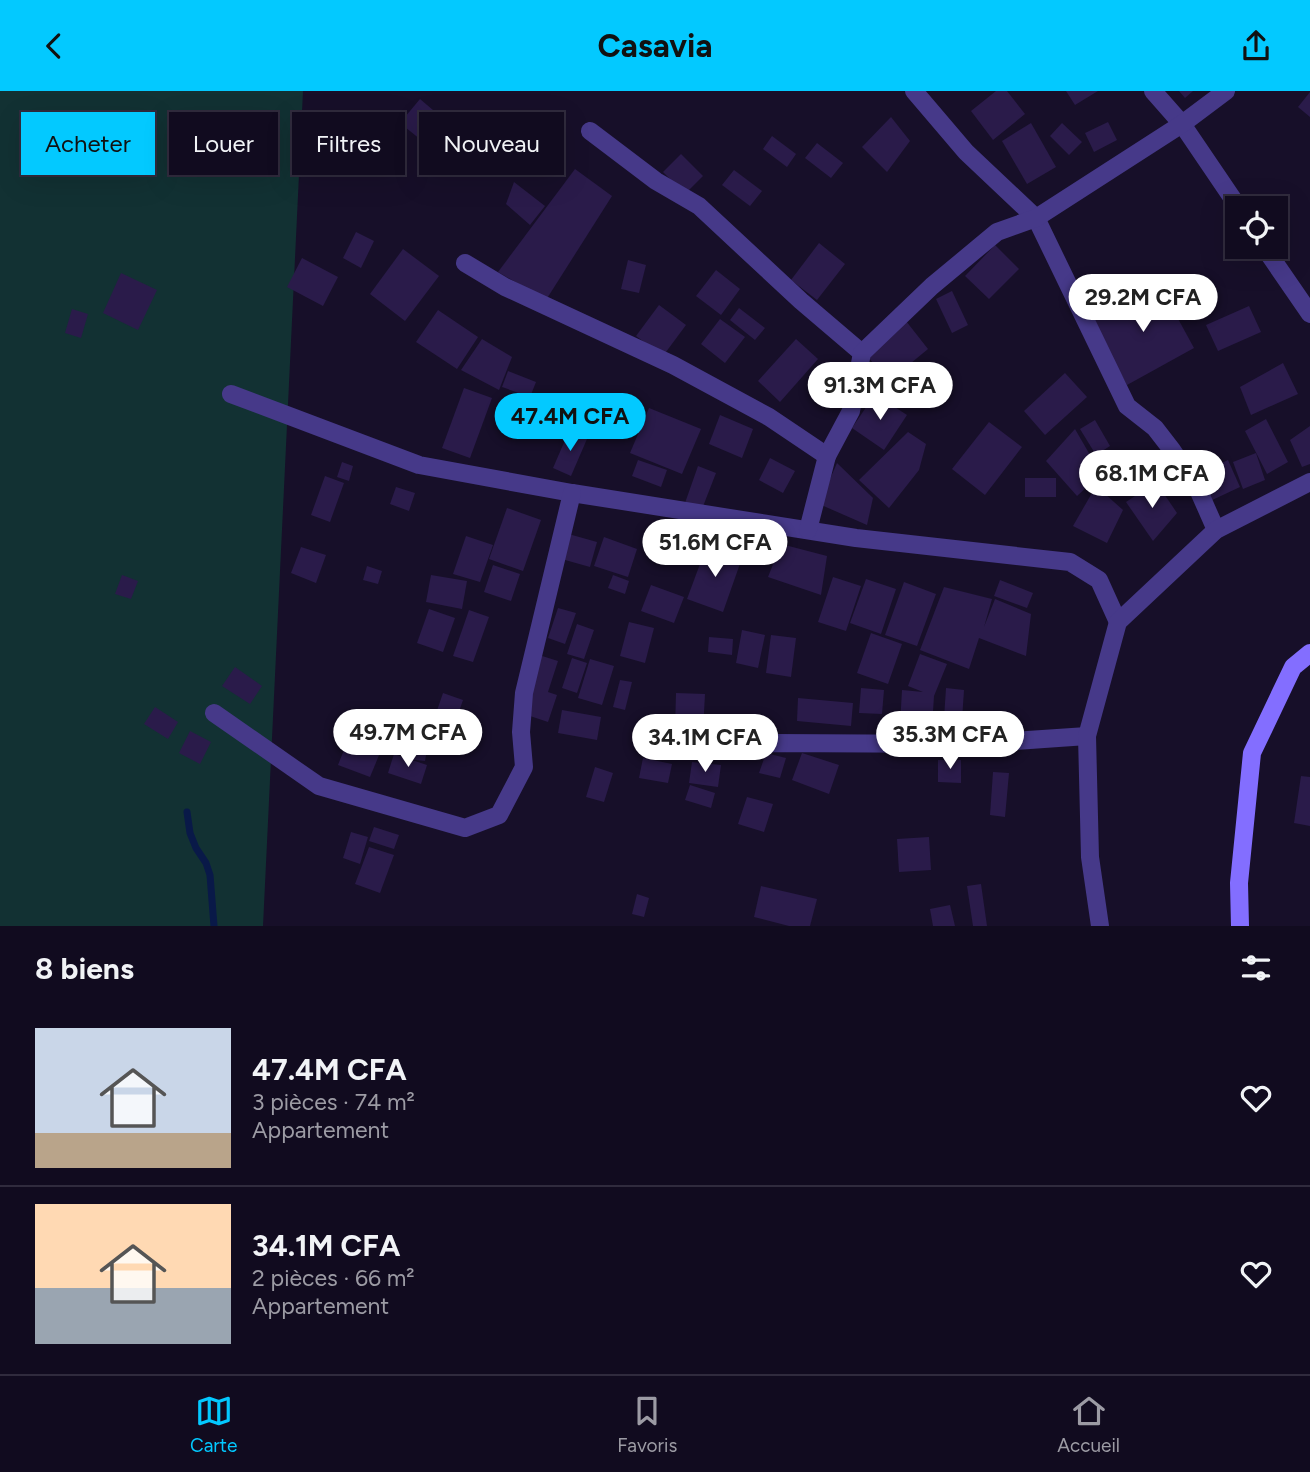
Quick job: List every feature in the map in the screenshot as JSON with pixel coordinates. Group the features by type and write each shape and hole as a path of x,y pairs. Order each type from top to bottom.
{"main road":[{"path":"1240,926 1239,883 1252,753 1293,667 1310,653"}],"street":[{"path":"914,91 966,152 1037,218 1127,405 1155,428 1172,450 1197,487 1216,530"},
{"path":"1153,91 1182,124 1231,196"},
{"path":"808,530 827,456 851,411 862,353 932,286 997,232 1037,218 1182,124 1226,91"},
{"path":"590,131 656,181 699,206 801,301 862,353"},
{"path":"1273,259 1310,314"},
{"path":"465,263 505,287 673,365 769,417 827,456"},
{"path":"231,394 419,465 856,538 1070,562 1099,580 1118,622"},
{"path":"1100,926 1090,857 1087,736 1118,622 1216,530 1310,482"},
{"path":"214,713 318,786 465,828 499,815 524,767 521,732 524,694 572,492"},
{"path":"672,748 771,743 970,744 1087,736"}],"green space":[{"path":"0,91 303,91 302,112 292,112 292,175 299,175 263,926 0,926"}],"building":[{"path":"996,91 1007,91 1025,114 993,140 971,111"},
{"path":"1066,91 1098,91 1075,105"},
{"path":"1179,91 1193,91 1185,98"},
{"path":"1310,92 1310,117 1298,107"},
{"path":"420,99 435,112 419,112 419,138 405,127 405,117"},
{"path":"891,117 910,141 887,172 862,147"},
{"path":"1108,122 1117,140 1094,152 1085,133"},
{"path":"1031,123 1056,167 1027,184 1002,141"},
{"path":"1062,123 1082,142 1069,155 1050,136"},
{"path":"772,136 796,154 787,167 763,149"},
{"path":"817,143 843,163 831,178 805,158"},
{"path":"681,154 703,176 685,194 663,172"},
{"path":"575,169 612,196 546,300 498,272"},
{"path":"734,170 762,191 750,206 722,185"},
{"path":"514,182 545,206 530,225 506,204"},
{"path":"356,232 374,241 361,268 343,258"},
{"path":"819,243 845,264 817,300 791,280"},
{"path":"995,245 1019,269 989,299 965,276"},
{"path":"403,249 439,276 405,321 370,294"},
{"path":"302,258 338,277 323,306 287,287"},
{"path":"628,260 646,265 639,293 621,289"},
{"path":"716,270 740,289 721,315 696,296"},
{"path":"121,273 157,290 138,330 103,313"},
{"path":"1159,284 1194,348 1127,385 1092,321"},
{"path":"952,291 968,325 952,333 936,299"},
{"path":"659,305 686,325 663,356 636,336"},
{"path":"1249,306 1261,332 1218,351 1206,325"},
{"path":"739,308 765,328 755,340 730,320"},
{"path":"72,309 88,314 81,338 65,333"},
{"path":"438,310 478,337 457,369 416,342"},
{"path":"720,319 745,337 725,363 701,344"},
{"path":"906,321 928,349 888,382 865,353"},
{"path":"482,339 512,357 499,390 461,370"},
{"path":"796,339 818,359 780,402 758,381"},
{"path":"1283,363 1298,394 1251,415 1240,387"},
{"path":"508,371 536,382 530,397 502,387"},
{"path":"1065,373 1087,397 1045,435 1024,411"},
{"path":"464,388 492,398 470,458 442,448"},
{"path":"875,394 907,415 884,450 852,428"},
{"path":"649,408 701,429 682,474 630,453"},
{"path":"720,415 753,429 742,458 709,444"},
{"path":"1266,419 1288,462 1267,474 1245,431"},
{"path":"1095,420 1110,446 1096,455 1080,429"},
{"path":"989,422 1022,447 985,495 952,469"},
{"path":"1310,426 1310,464 1302,467 1290,440"},
{"path":"1075,429 1101,474 1077,496 1046,461"},
{"path":"569,431 587,439 571,476 553,468"},
{"path":"908,432 926,444 919,470 889,508 859,480"},
{"path":"1256,453 1265,480 1243,489 1233,462"},
{"path":"770,458 795,471 783,493 759,480"},
{"path":"638,460 667,470 661,487 632,476"},
{"path":"1228,460 1240,487 1208,502 1196,475"},
{"path":"342,462 353,466 349,481 337,477"},
{"path":"837,463 873,498 867,525 819,504"},
{"path":"698,466 716,473 702,509 685,503"},
{"path":"325,476 344,483 330,522 311,515"},
{"path":"1025,478 1056,478 1056,497 1025,497"},
{"path":"1156,482 1177,513 1153,541 1126,502"},
{"path":"1096,486 1123,510 1107,543 1073,526"},
{"path":"396,487 415,493 409,511 390,504"},
{"path":"507,508 541,520 523,571 489,559"},
{"path":"565,533 597,542 590,567 558,558"},
{"path":"466,536 493,545 480,582 453,574"},
{"path":"604,537 637,549 628,577 594,566"},
{"path":"781,544 827,556 821,595 768,577"},
{"path":"707,545 742,558 723,612 687,599"},
{"path":"301,547 326,555 316,583 291,573"},
{"path":"493,565 520,574 511,601 484,592"},
{"path":"367,566 382,571 378,584 363,580"},
{"path":"122,575 138,581 131,599 115,594"},
{"path":"431,575 467,581 462,609 426,602"},
{"path":"613,575 629,581 625,594 608,588"},
{"path":"833,577 861,586 846,631 818,622"},
{"path":"866,579 896,589 881,634 850,623"},
{"path":"1000,580 1033,593 1027,608 994,596"},
{"path":"904,582 936,594 917,646 885,635"},
{"path":"651,585 684,597 674,623 641,611"},
{"path":"944,587 992,599 984,627 995,599 1031,614 1026,656 979,638 969,669 920,650"},
{"path":"558,608 576,613 565,644 548,638"},
{"path":"429,609 455,618 443,652 417,643"},
{"path":"469,610 489,617 473,662 453,656"},
{"path":"629,622 654,628 645,663 620,656"},
{"path":"577,624 594,630 584,659 567,654"},
{"path":"742,630 765,635 758,668 736,663"},
{"path":"871,633 902,644 888,684 857,673"},
{"path":"771,635 796,638 791,677 766,673"},
{"path":"709,637 733,639 732,655 708,652"},
{"path":"920,654 947,664 934,696 932,727 900,725 902,690 923,692 908,686"},
{"path":"539,655 558,661 548,692 557,695 548,722 524,714"},
{"path":"572,658 587,663 577,693 562,688"},
{"path":"590,659 614,666 602,705 578,698"},
{"path":"235,667 262,686 250,704 222,686"},
{"path":"620,680 632,682 625,710 613,707"},
{"path":"861,688 884,690 882,714 859,713"},
{"path":"946,688 964,690 961,735 943,734"},
{"path":"443,693 463,700 452,732 432,725"},
{"path":"676,693 705,694 703,731 675,730"},
{"path":"798,698 853,703 851,726 797,721"},
{"path":"155,707 178,722 168,739 144,724"},
{"path":"562,710 601,717 597,740 558,733"},
{"path":"412,730 430,733 425,761 407,759"},
{"path":"190,731 211,742 200,764 179,753"},
{"path":"350,735 382,748 370,777 338,765"},
{"path":"766,753 786,758 780,778 759,773"},
{"path":"802,753 839,765 829,794 792,780"},
{"path":"394,754 427,765 421,784 388,773"},
{"path":"643,758 672,764 668,783 639,778"},
{"path":"938,760 961,760 961,783 938,782"},
{"path":"692,762 721,765 718,787 689,783"},
{"path":"595,767 613,773 604,802 586,797"},
{"path":"993,772 1009,773 1005,817 990,815"},
{"path":"1301,776 1310,777 1310,826 1294,823"},
{"path":"690,785 715,793 711,808 685,800"},
{"path":"747,797 773,804 764,832 738,824"},
{"path":"374,827 399,835 394,849 369,841"},
{"path":"351,832 368,837 360,864 343,858"},
{"path":"929,837 931,870 899,872 897,839"},
{"path":"369,847 394,855 380,893 355,884"},
{"path":"981,884 987,926 973,926 967,886"},
{"path":"761,886 817,899 810,926 789,926 754,917"},
{"path":"637,894 649,898 644,917 632,914"},
{"path":"950,905 955,926 933,926 930,909"}],"waterway":[{"path":"187,812 190,833 210,875 214,926"}]}
